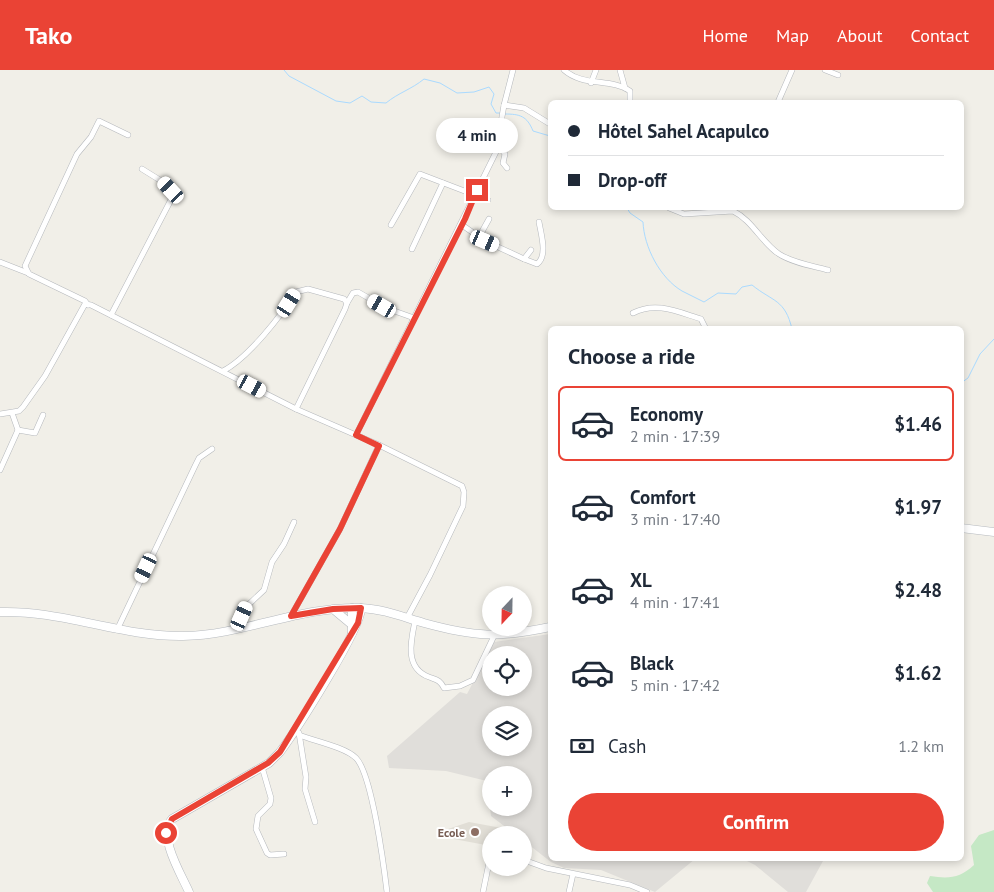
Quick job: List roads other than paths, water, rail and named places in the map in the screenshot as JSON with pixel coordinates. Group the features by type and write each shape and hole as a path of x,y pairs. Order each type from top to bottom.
{"main road":[{"path":"964,528 994,532"},
{"path":"352,608 354,623"},
{"path":"0,612 36,613 117,630 161,636 184,636 237,631 291,616 333,609 361,608 372,609 453,630 482,634"},
{"path":"189,892 167,841 168,825 172,819 262,767 280,752 352,633 354,623 361,608"},
{"path":"333,609 354,623"},
{"path":"354,623 372,609"},
{"path":"532,631 548,627"}],"street":[{"path":"356,435 462,225 498,145 504,105 513,70"},
{"path":"564,70 591,83 620,85 630,91 630,100"},
{"path":"591,83 596,70"},
{"path":"620,70 625,88"},
{"path":"779,100 792,70"},
{"path":"825,70 838,75"},
{"path":"504,105 524,108 548,123"},
{"path":"28,274 25,266 31,250 77,154 91,137 99,120 128,134"},
{"path":"498,145 505,154 503,163 507,168"},
{"path":"110,315 174,194 163,182 142,169"},
{"path":"391,225 420,174 488,200"},
{"path":"412,249 443,183"},
{"path":"674,210 684,214 726,210"},
{"path":"738,210 778,254 828,270"},
{"path":"479,237 489,219"},
{"path":"462,225 479,237 537,264 543,253 540,222"},
{"path":"524,259 531,250"},
{"path":"0,262 85,301 88,305 223,371 296,410 356,435 462,486 464,492 463,506 430,576 407,618"},
{"path":"223,371 232,366 285,310 296,292 308,289 344,299 347,303"},
{"path":"296,410 353,293 358,292 386,308 414,318"},
{"path":"0,414 12,413 23,407 45,376 85,304 88,305"},
{"path":"633,313 653,306 701,318 705,326"},
{"path":"0,470 18,430 12,413"},
{"path":"18,430 36,433 43,415"},
{"path":"291,616 340,529 379,446"},
{"path":"117,630 195,466 200,458 212,449"},
{"path":"237,631 247,606 264,590 272,562 284,544 294,522"},
{"path":"415,621 410,644 412,659 420,671 440,680 444,688 460,686 473,680 494,636"},
{"path":"298,725 306,777 305,789 315,822"},
{"path":"299,735 348,752 358,762 372,801 387,892"},
{"path":"262,767 271,798 270,804 258,816 256,829 270,855 284,854"},
{"path":"532,862 573,874 630,885 647,892"},
{"path":"569,892 573,874"},
{"path":"483,892 486,876"}],"waterway":[{"path":"284,70 289,76 336,101 350,103 362,96 371,102 386,103 424,79 440,83 457,93 474,92 489,87 494,94 491,104 496,113 501,113"},
{"path":"505,114 522,117 528,122 533,131 548,135"},
{"path":"628,210 643,222 646,242 660,270 682,291 704,302 718,293 736,294 742,287 752,285 782,306 791,326"},
{"path":"964,381 968,378 980,354 994,339"}],"place":[{"name":"Ecole","path":"475,832"}]}
